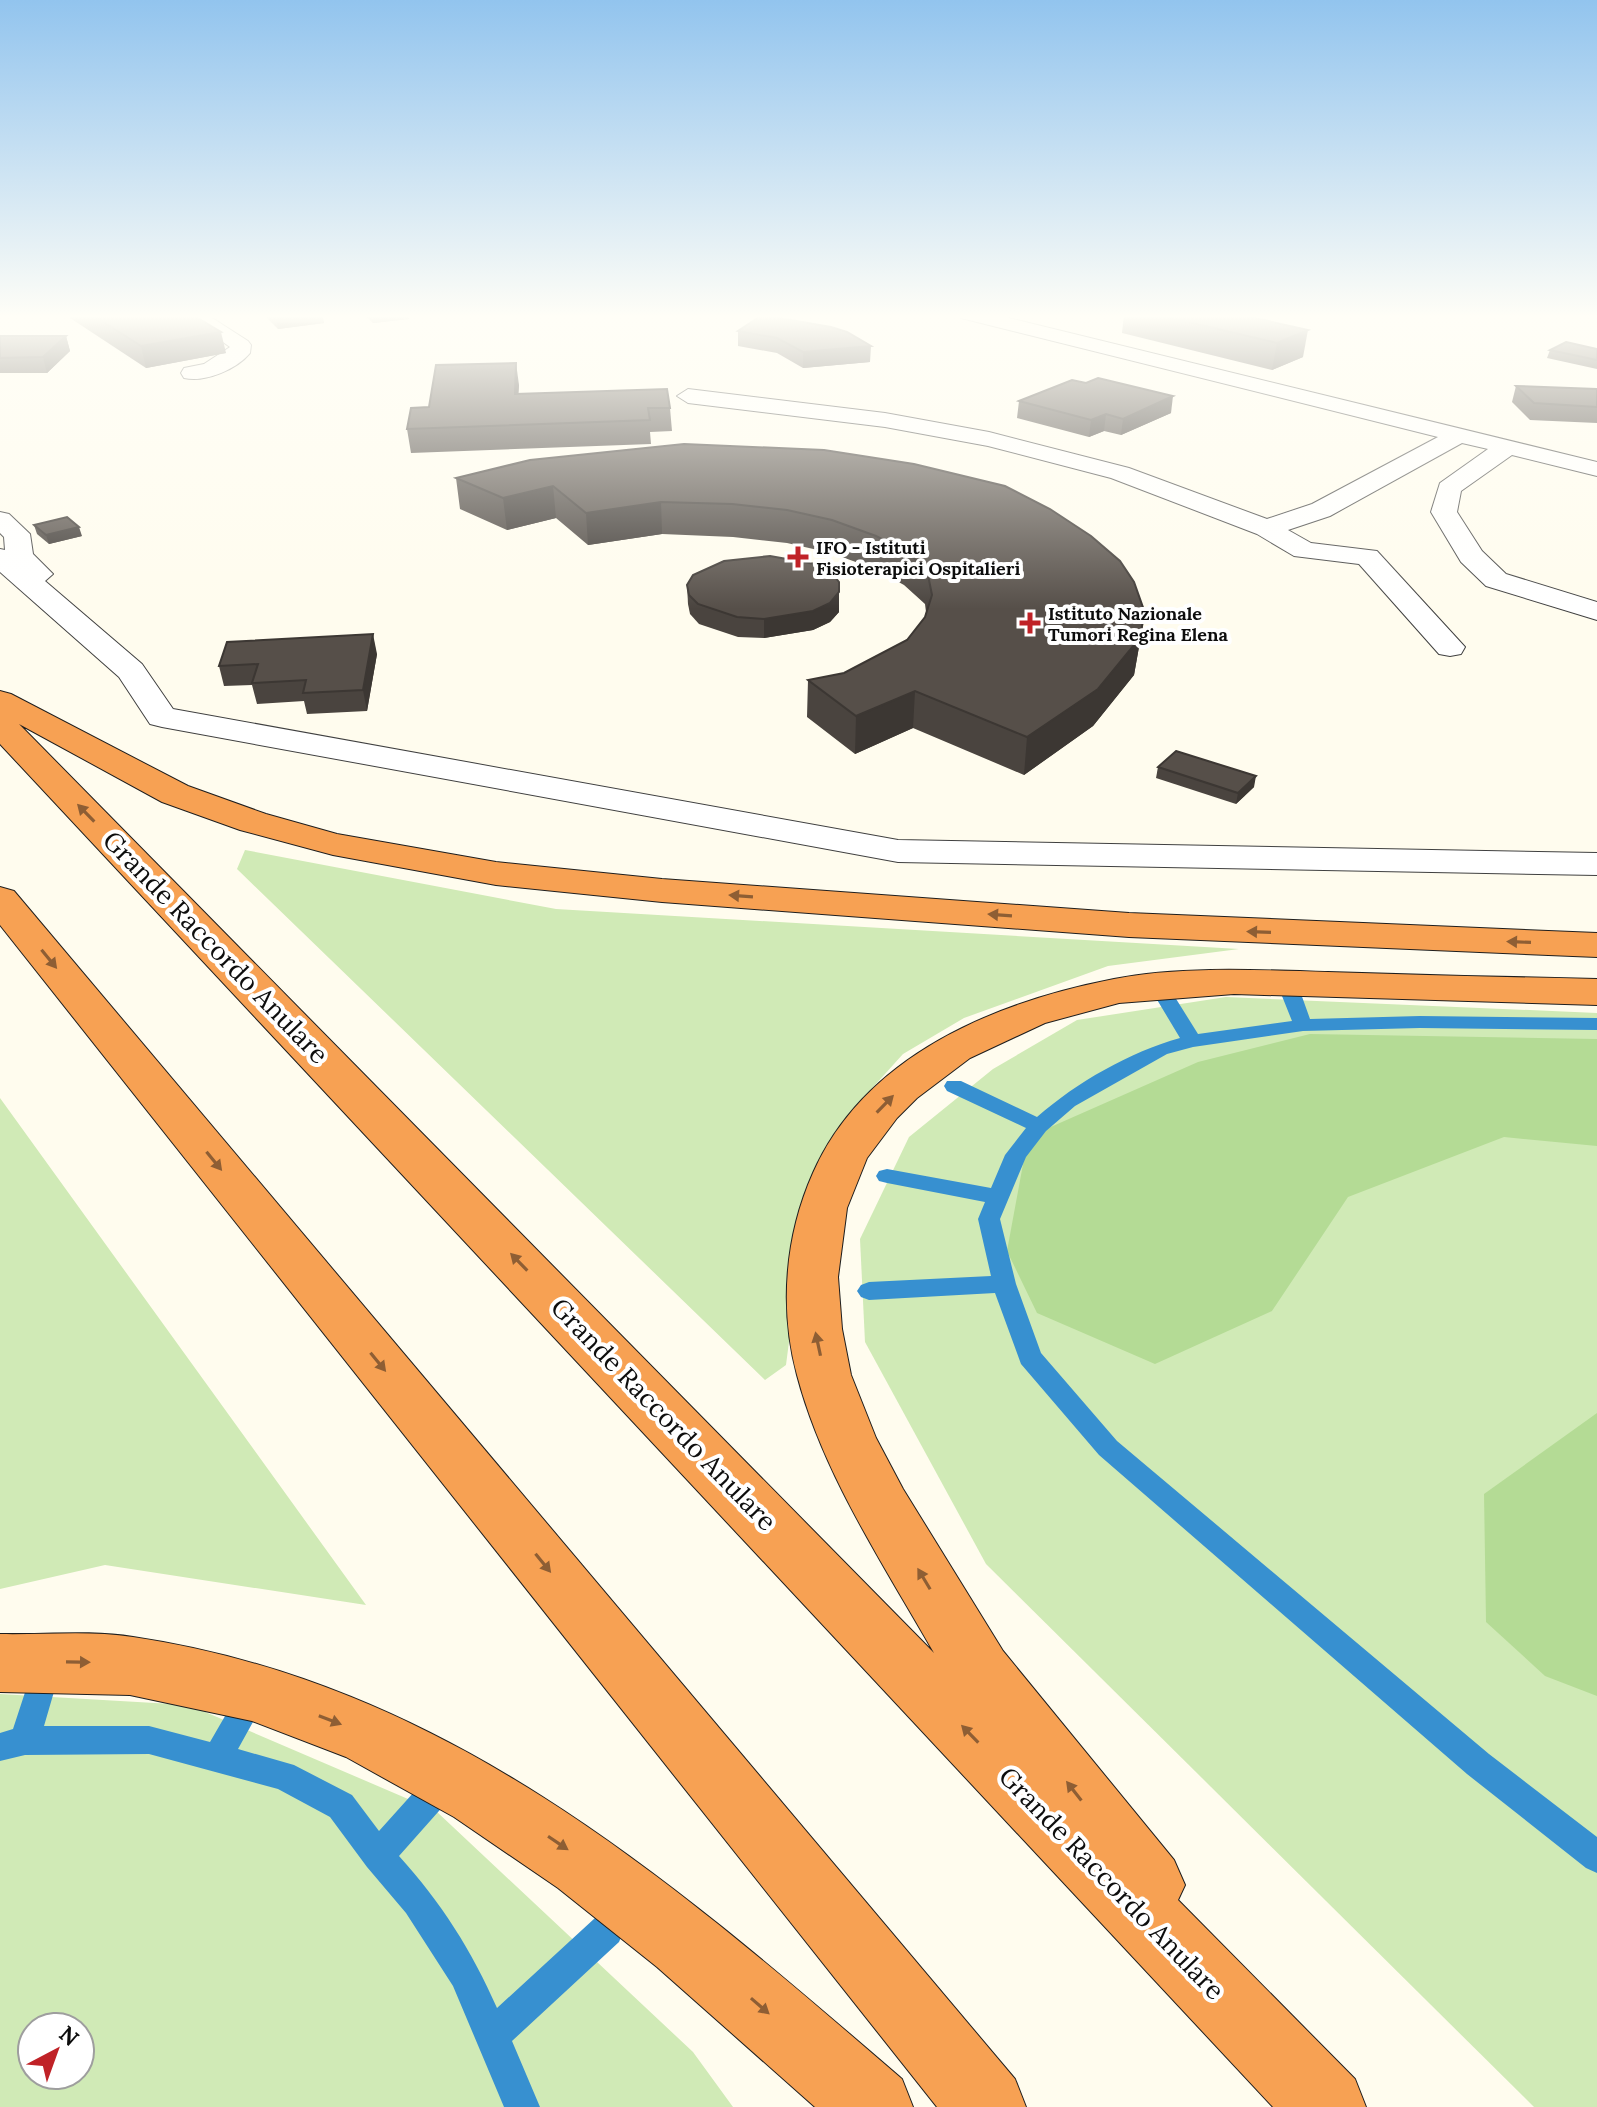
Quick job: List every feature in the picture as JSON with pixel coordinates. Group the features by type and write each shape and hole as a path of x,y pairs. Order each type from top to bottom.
{"highway":[{"path":"0,701 175,794 205,806 250,821 366,850 504,875 783,900 1228,931 1597,945"},
{"name":"Grande Raccordo Anulare","path":"0,724 1320,2100"},
{"path":"0,899 987,2107"},
{"path":"1320,2100 980,1672 882,1507 848,1440 824,1375 815,1329 812,1277 822,1208 845,1154 881,1107 909,1082 955,1048 992,1029 1073,1001 1117,991 1234,982 1597,992"},
{"path":"0,1663 109,1663 185,1672 264,1694 345,1726 458,1779 562,1846 684,1939 874,2107"}],"street":[{"path":"822,412 989,439 1120,473 1266,528 1304,550 1367,557 1450,647"},
{"path":"1367,412 1459,435 1503,459 1597,469"},
{"path":"1266,528 1321,510 1459,435"},
{"path":"1503,459 1449,488 1444,512 1471,556 1496,580 1597,611"},
{"path":"0,520 17,534 19,557 143,663 131,671"},
{"path":"0,557 131,671 162,717 898,851 1597,864"}],"green space":[{"path":"245,850 556,909 1239,949 1108,966 964,1018 903,1054 866,1095 809,1187 786,1365 765,1380 237,869"},
{"path":"1226,997 1597,1013 1597,2107 1534,2107 986,1564 865,1342 860,1239 909,1137 993,1069 1077,1020"},
{"path":"1310,1034 1597,1039 1597,1146 1504,1137 1348,1197 1272,1311 1155,1364 1037,1313 1007,1251 1028,1137 1198,1062"},
{"path":"0,1098 366,1605 105,1565 0,1589"},
{"path":"1597,1413 1597,1696 1545,1676 1486,1622 1484,1494"},
{"path":"0,1694 189,1705 436,1811 693,2052 733,2107 0,2107"}],"building":[{"path":"410,412 649,412 650,420 407,429"},
{"path":"1062,412 1138,412 1123,419 1106,414 1091,420"},
{"name":"Istituto Nazionale Tumori Regina Elena","path":"684,444 824,450 914,464 1005,486 1050,509 1091,536 1120,561 1134,582 1145,613 1139,639 1098,689 1027,737 915,691 856,716 808,680 844,673 907,640 925,617 932,595 927,570 906,551 832,520 787,510 732,504 661,502 586,513 553,486 503,498 456,478 530,460"},
{"path":"67,517 79,527 46,535 34,525"},
{"path":"770,556 815,564 831,572 839,582 839,592 830,603 813,611 764,619 737,617 698,604 689,595 687,585 693,575 724,561"},
{"path":"373,634 363,690 303,693 306,680 252,683 258,664 219,666 227,642"},
{"path":"1176,751 1256,776 1238,793 1158,767"}],"waterway":[{"path":"1290,991 1303,1025"},
{"path":"1166,998 1192,1041"},
{"path":"1303,1025 1420,1022 1597,1024"},
{"path":"1192,1041 1303,1025"},
{"path":"1039,1126 1068,1101 1160,1050 1192,1041"},
{"path":"954,1086 1039,1126"},
{"path":"1004,1284 989,1219 1016,1155 1039,1126"},
{"path":"887,1176 997,1197"},
{"path":"869,1291 1004,1284"},
{"path":"1004,1284 1030,1357 1108,1448 1478,1764 1597,1857"},
{"path":"25,1741 43,1678"},
{"path":"217,1758 253,1695"},
{"path":"25,1741 149,1740 283,1776 341,1806 378,1856"},
{"path":"0,1747 25,1741"},
{"path":"378,1856 443,1783"},
{"path":"378,1856 418,1901 465,1974 522,2107"},
{"path":"492,2036 607,1930"}],"place":[{"name":"IFO - Istituti Fisioterapici Ospitalieri","path":"798,557"},
{"name":"Istituto Nazionale Tumori Regina Elena","path":"1030,623"}]}
